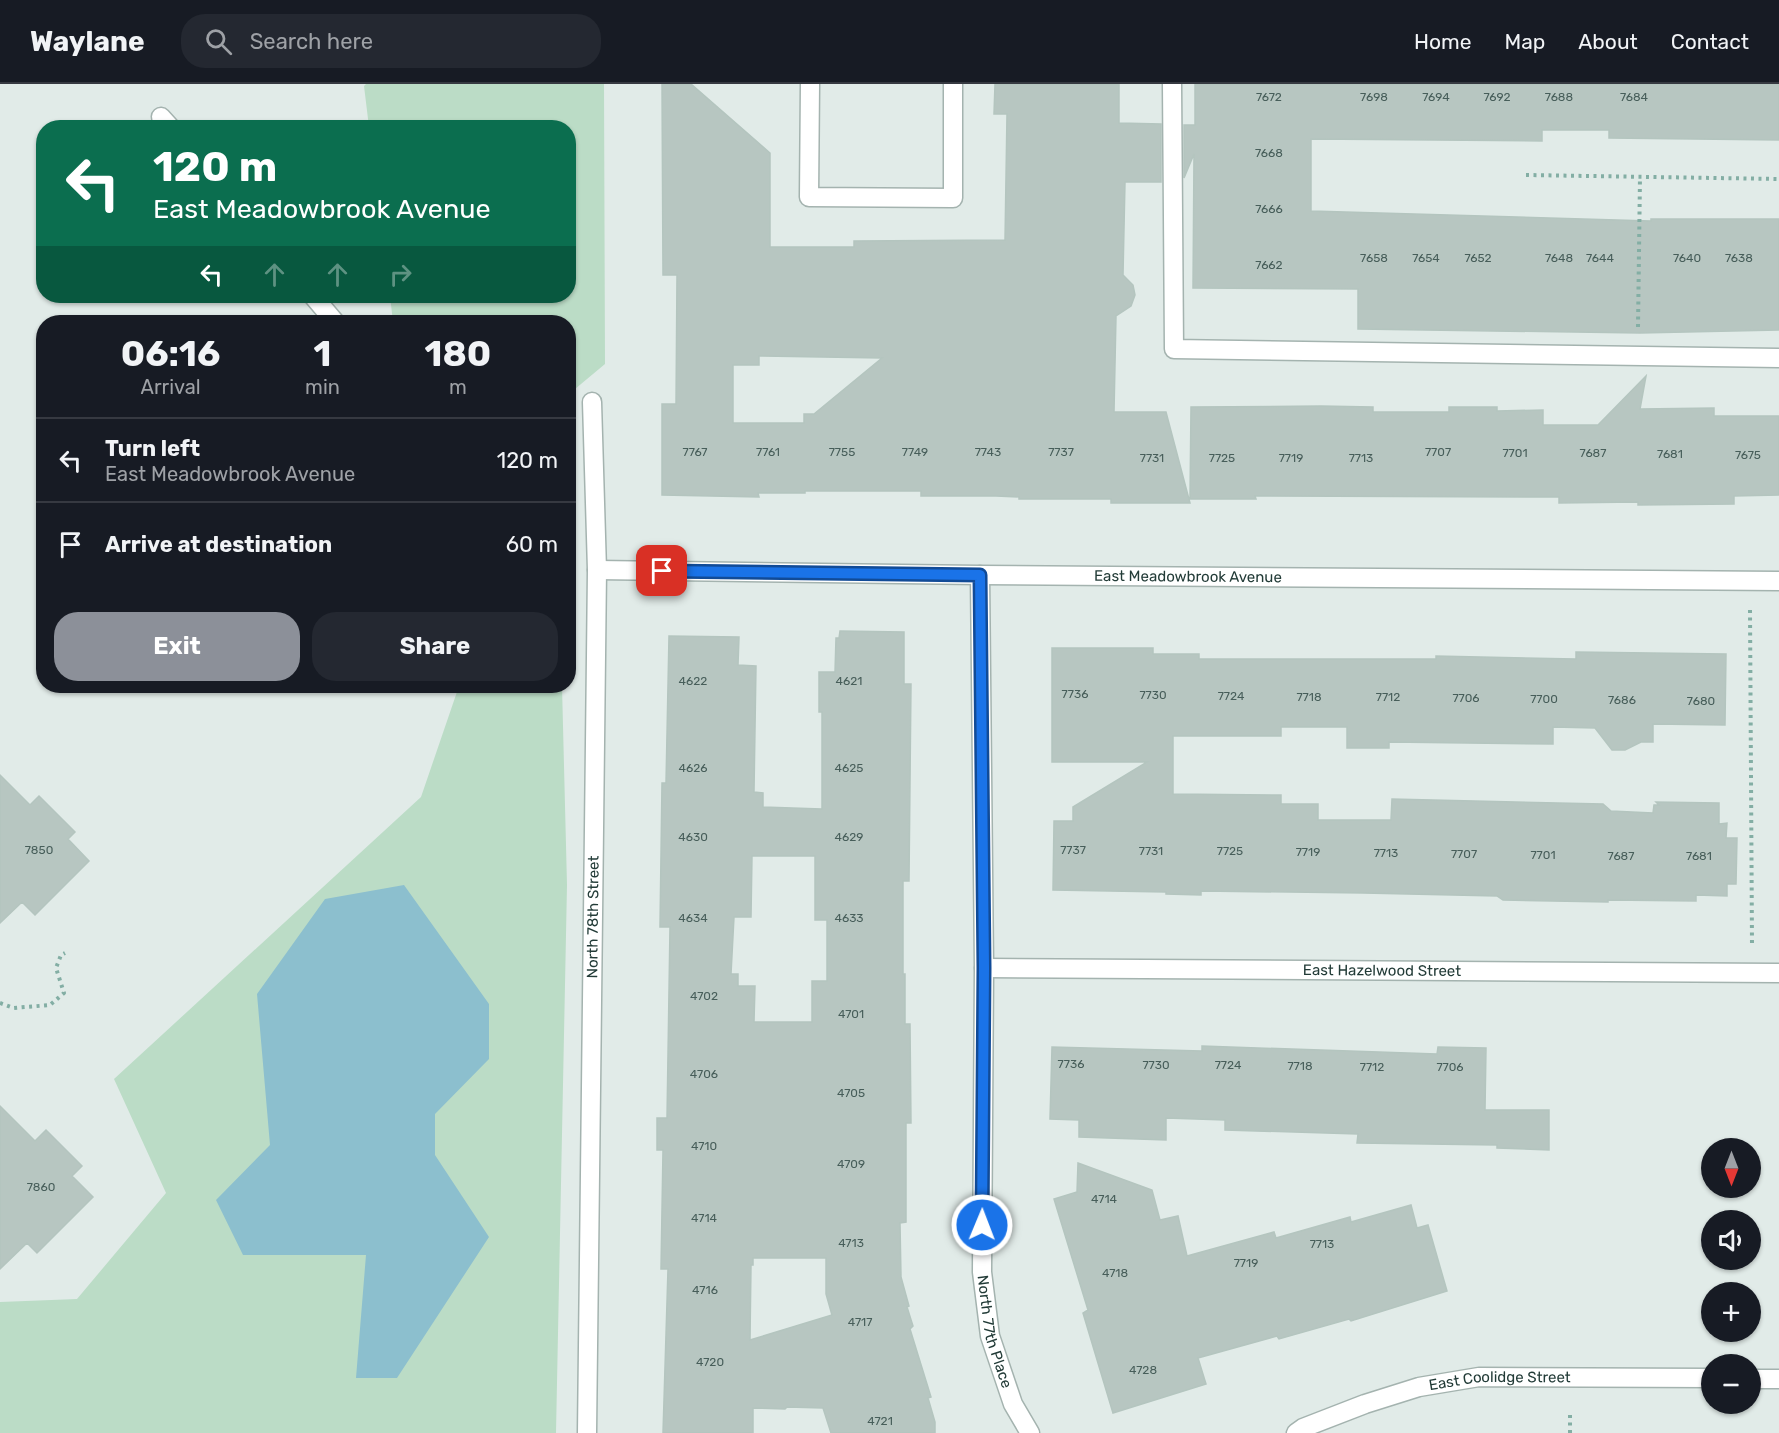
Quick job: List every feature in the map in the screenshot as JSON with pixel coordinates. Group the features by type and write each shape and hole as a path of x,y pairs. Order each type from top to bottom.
{"street":[{"path":"810,84 809,197 953,198 953,84"},
{"path":"1172,84 1174,349 1779,358"},
{"path":"319,303 329,315"},
{"name":"North 78th Street","path":"587,1433 597,570 592,402"},
{"name":"East Meadowbrook Avenue","path":"597,570 1779,581"},
{"name":"North 77th Place","path":"980,575 984,968 982,1272 990,1336 1013,1404 1030,1433"},
{"name":"East Hazelwood Street","path":"984,968 1779,973"},
{"name":"East Coolidge Street","path":"1296,1433 1303,1428 1365,1404 1419,1387 1479,1377 1701,1378"},
{"path":"1761,1379 1779,1379"}],"path":[{"path":"1526,175 1779,179"},
{"path":"1638,328 1640,177"},
{"path":"1750,610 1752,945"},
{"path":"0,1003 14,1008 50,1005 64,993 56,968 61,955 65,953"},
{"path":"1570,1412 1570,1433"}],"green space":[{"path":"366,84 604,84 605,364 576,388 576,315 392,315 391,303 576,303 576,120 368,120 364,86"},
{"path":"457,693 562,693 567,885 556,1433 0,1433 0,1302 77,1299 166,1193 114,1079 421,797"}],"water":[{"path":"404,885 489,1004 489,1059 435,1114 435,1155 489,1237 397,1378 356,1378 366,1255 243,1255 216,1200 270,1145 257,994 325,899"}],"building":[{"path":"662,84 691,84 770,153 770,247 854,247 854,241 1005,240 1007,114 994,114 995,84 1119,84 1119,123 1161,124 1161,182 1125,182 1123,275 1133,285 1135,295 1131,306 1116,316 1114,412 1166,412 1190,503 1111,503 1111,499 921,496 921,491 805,491 805,493 758,493 759,497 662,495 662,404 676,404 677,275 663,275","holes":["759,356 882,358 814,414 804,414 804,423 733,423 733,365 759,365"]},
{"path":"1195,84 1779,84 1779,140 1609,138 1609,130 1542,130 1542,141 1311,139 1311,211 1651,221 1651,219 1779,219 1779,330 1640,333 1358,329 1358,289 1193,288 1194,154 1184,178 1184,125 1195,125"},
{"path":"1646,376 1640,409 1714,408 1714,416 1779,416 1779,495 1734,496 1734,504 1638,505 1638,502 1559,503 1559,497 1255,496 1256,499 1190,499 1191,407 1373,407 1373,412 1449,412 1449,407 1497,407 1497,411 1543,410 1543,425 1598,425"},
{"path":"840,631 904,632 904,684 911,684 909,881 903,881 903,974 905,974 905,1024 910,1024 911,1123 906,1123 906,1222 900,1223 901,1277 913,1326 910,1329 931,1397 928,1398 935,1422 935,1433 831,1433 823,1408 787,1407 785,1409 753,1408 753,1433 663,1433 668,1269 661,1269 663,1150 657,1150 657,1118 667,1118 670,927 660,927 662,783 666,783 669,636 739,637 738,665 756,666 754,792 763,793 763,807 822,809 822,712 819,712 819,672 835,672 836,638 839,638","holes":["752,856 815,856 815,920 827,920 827,981 812,981 812,1022 754,1022 755,986 738,986 738,974 731,974 734,917 751,917","753,1258 826,1258 826,1294 832,1315 750,1340"]},
{"path":"1052,648 1153,648 1153,654 1199,654 1199,659 1436,659 1436,656 1576,659 1576,652 1726,654 1725,725 1653,724 1653,742 1641,742 1625,750 1612,750 1595,728 1553,727 1553,744 1389,742 1389,748 1347,748 1347,727 1281,727 1281,736 1173,736 1173,794 1281,795 1281,804 1318,804 1318,820 1391,820 1392,799 1603,804 1611,811 1653,813 1654,805 1659,805 1656,802 1719,803 1719,824 1727,823 1726,838 1737,838 1736,884 1727,884 1727,896 1696,895 1696,901 1608,900 1608,902 1503,900 1497,896 1363,893 1201,891 1201,895 1166,894 1166,892 1053,890 1054,821 1073,821 1073,807 1147,762 1052,762"},
{"path":"0,775 30,805 39,796 75,832 68,839 89,861 35,915 22,902 0,923"},
{"path":"1202,1046 1437,1054 1438,1047 1486,1048 1485,1110 1549,1110 1549,1150 1497,1148 1497,1145 1357,1143 1358,1134 1225,1130 1225,1120 1166,1118 1166,1140 1079,1137 1079,1120 1050,1119 1052,1047 1202,1051"},
{"path":"0,1106 35,1141 46,1130 82,1166 72,1176 93,1197 37,1253 27,1243 0,1269"},
{"path":"1078,1163 1152,1190 1160,1220 1178,1216 1187,1256 1274,1232 1276,1238 1350,1217 1351,1222 1411,1205 1417,1228 1428,1225 1447,1291 1351,1321 1349,1319 1279,1339 1277,1336 1198,1358 1206,1384 1113,1413 1083,1313 1088,1310 1054,1199 1077,1192"}],"route":[{"path":"662,571 980,575 984,968 982,1225"}]}
